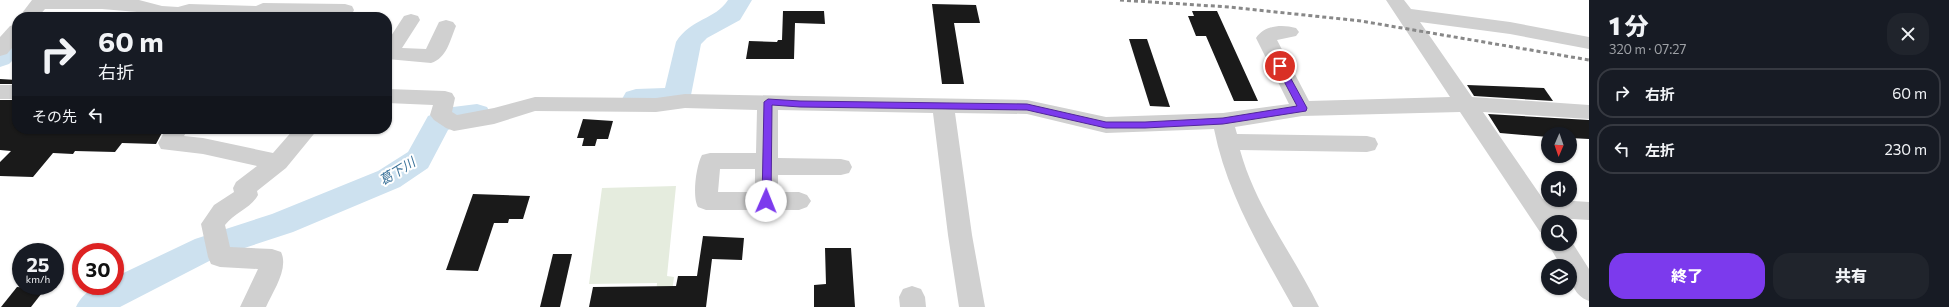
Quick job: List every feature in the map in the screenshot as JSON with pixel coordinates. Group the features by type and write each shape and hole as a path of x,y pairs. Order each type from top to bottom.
{"street":[{"path":"37,12 47,6 102,3 141,6 147,10 168,12"},
{"path":"1400,7 1589,43"},
{"path":"1400,7 1542,215"},
{"path":"261,12 263,9 345,10"},
{"path":"182,12 190,10 218,12"},
{"path":"392,46 398,41 411,20"},
{"path":"392,54 431,56 435,52 446,26"},
{"path":"1289,32 1275,32 1266,38 1302,108"},
{"path":"0,49 12,36"},
{"path":"0,64 12,53"},
{"path":"0,92 12,92"},
{"path":"392,96 445,98 448,119 494,116 535,104 656,105 685,101 1027,107 1106,125 1145,125 1366,144"},
{"path":"766,201 768,102"},
{"path":"1226,132 1302,108 1466,104 1589,112"},
{"path":"943,106 960,235 972,307"},
{"path":"1226,132 1232,160 1246,194 1271,244 1306,307"},
{"path":"174,134 168,143 203,146 278,162"},
{"path":"253,307 270,270 272,259 220,257 213,224 222,212 247,195 244,188 278,162 303,134"},
{"path":"799,201 706,201 710,161 841,167"},
{"path":"1558,215 1589,211"},
{"path":"1564,251 1589,290"}],"shaded area":[{"path":"676,186 667,276 674,277 670,307 655,307 657,283 589,284 602,188"}],"building":[{"path":"932,4 976,5 980,23 954,23 964,84 942,84"},
{"path":"783,11 824,11 825,24 795,23 794,59 746,59 749,41 777,42 778,40 782,40"},
{"path":"1192,11 1217,11 1258,101 1234,101 1206,36 1196,36 1188,16 1194,16"},
{"path":"1129,39 1147,39 1170,107 1150,106"},
{"path":"0,79 12,80 12,84 0,84"},
{"path":"1467,85 1544,88 1553,101 1474,96"},
{"path":"0,100 12,100 12,134 161,134 156,144 122,143 115,152 75,151 73,154 53,153 33,177 0,176 0,162 11,151 0,150"},
{"path":"1488,114 1589,120 1589,139 1577,138 1577,127 1541,127 1541,136 1500,133"},
{"path":"583,119 613,121 608,139 597,139 595,146 582,146 584,138 577,138"},
{"path":"473,194 530,196 523,219 509,219 508,223 494,223 478,271 446,270"},
{"path":"703,236 744,238 742,260 712,259 706,307 589,307 593,287 676,286 678,276 697,276"},
{"path":"825,248 851,248 855,307 814,307 814,285 826,284"},
{"path":"553,254 572,254 560,307 540,307"},
{"path":"12,293 12,295 40,295 31,307 1,307"}],"waterway":[{"name":"葛下川","path":"636,99 656,99 677,95 689,42 698,32 731,14 740,0"},
{"path":"0,58 12,45"},
{"name":"葛下川","path":"93,307 115,292 206,248 282,223 389,179 418,160 438,123 453,117 477,114"}],"railway":[{"path":"1120,0 1229,7 1361,21 1589,60"}],"route":[{"path":"766,201 768,102 800,104 1027,107 1106,125 1145,125 1223,121 1302,108 1280,66"}]}
